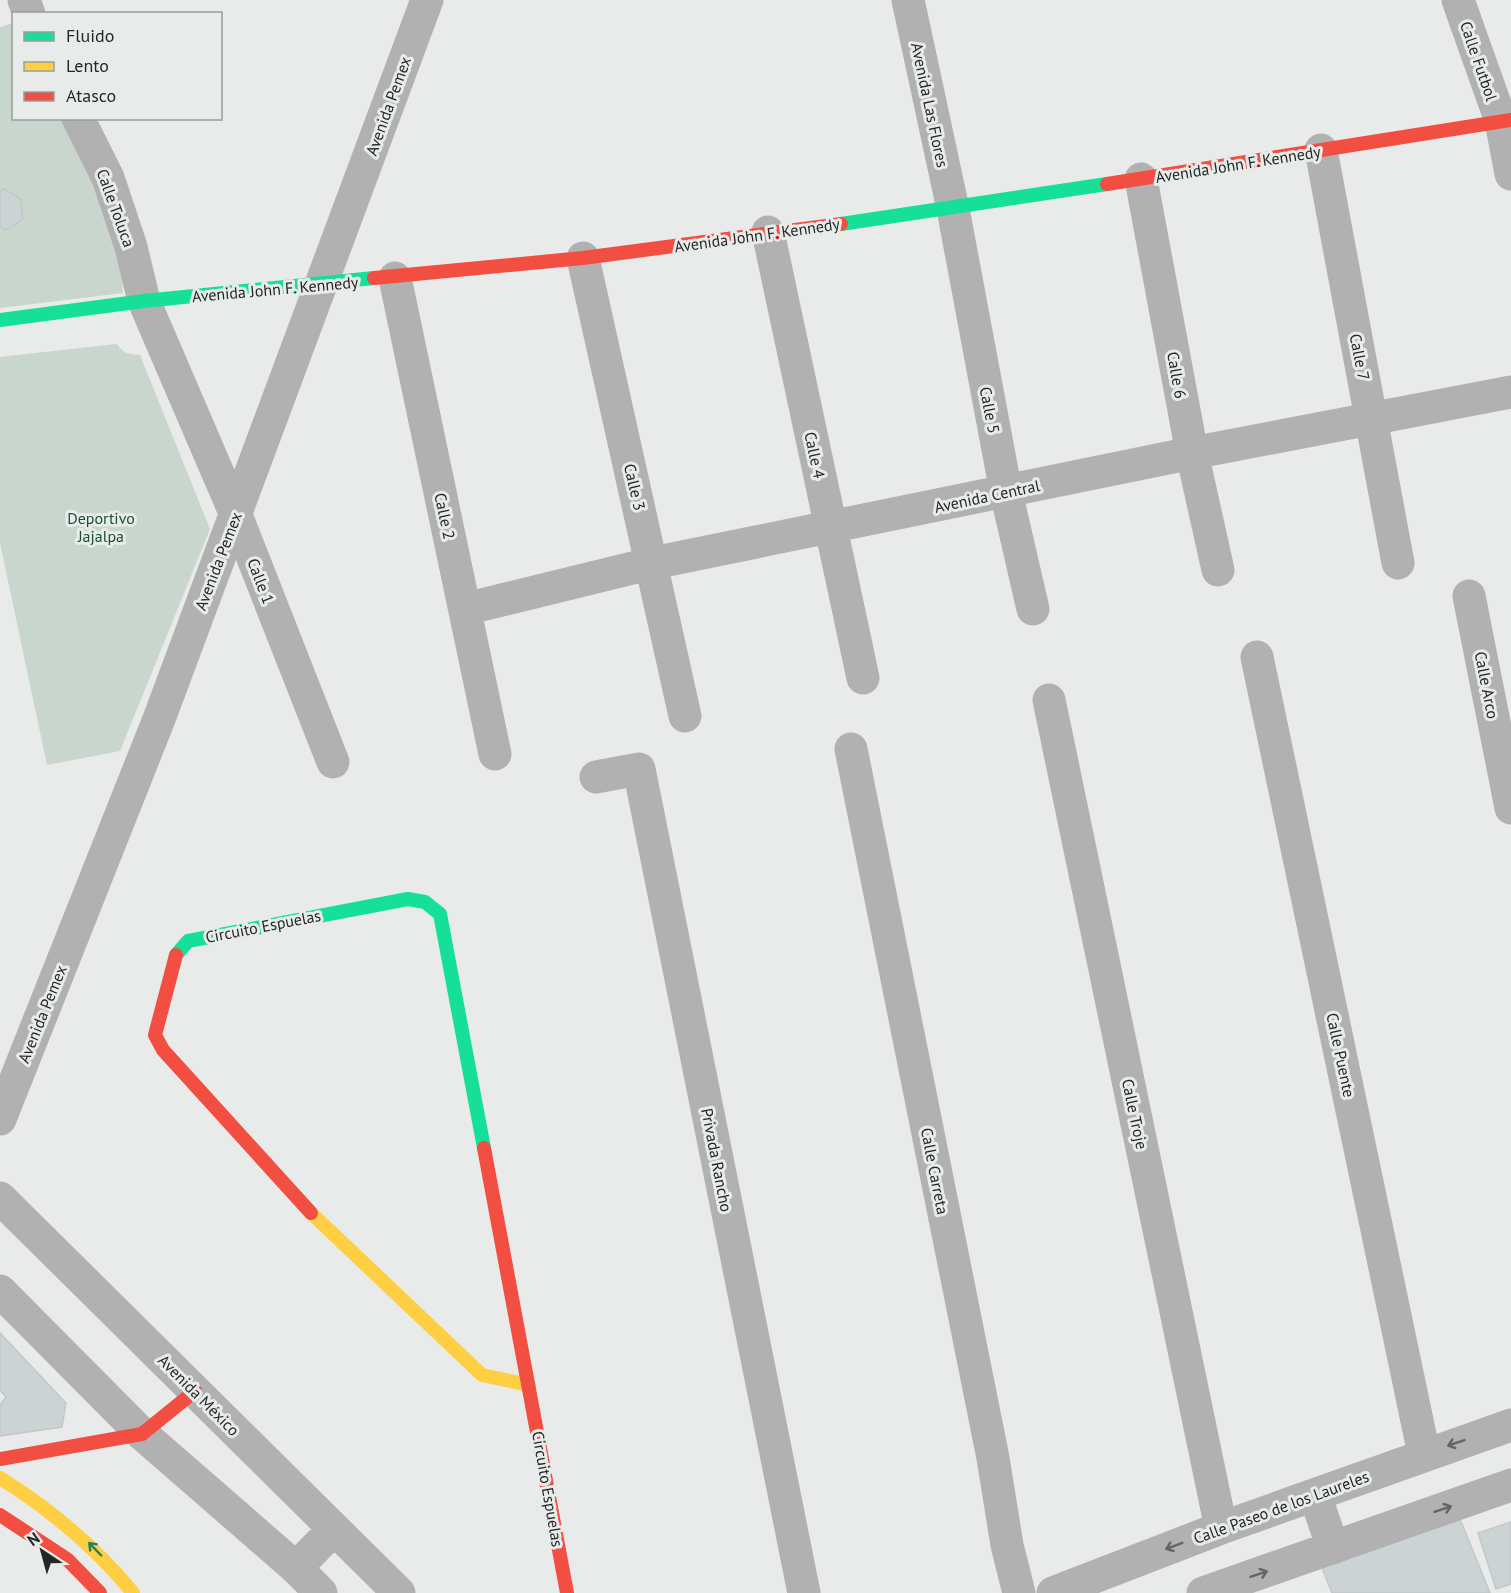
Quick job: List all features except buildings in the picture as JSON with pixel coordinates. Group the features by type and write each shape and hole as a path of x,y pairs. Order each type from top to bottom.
{"main road":[{"name":"Avenida John F. Kennedy","path":"0,320 144,301 584,258 768,232 953,210 1506,121"},
{"name":"Circuito Espuelas","path":"529,1385 482,1375 309,1211 164,1050 155,1035 157,1018 177,951 188,941 408,899 425,902 440,914 529,1385 567,1593"},
{"path":"0,1459 142,1434 195,1391"},
{"path":"0,1478 31,1496 76,1531 133,1593"},
{"path":"0,1515 55,1548 84,1572 100,1593"}],"street":[{"name":"Avenida Pemex","path":"0,1119 159,719 427,0"},
{"name":"Avenida Las Flores","path":"908,0 953,210"},
{"name":"Calle Futbol","path":"1458,0 1506,121 1511,174"},
{"name":"Calle Toluca","path":"79,120 108,178 131,247 144,301"},
{"name":"Calle 7","path":"1322,150 1398,563"},
{"name":"Calle 6","path":"1141,179 1192,453 1218,570"},
{"name":"Calle 5","path":"953,210 1006,492 1033,609"},
{"name":"Calle 4","path":"768,232 863,678"},
{"name":"Calle 3","path":"584,258 686,716"},
{"name":"Calle 2","path":"394,278 495,754"},
{"name":"Calle 1","path":"144,301 236,515 333,762"},
{"name":"Avenida Central","path":"465,609 653,563 1192,453 1511,393"},
{"name":"Calle Arco","path":"1469,596 1511,808"},
{"name":"Calle Puente","path":"1257,657 1424,1454"},
{"name":"Calle Troje","path":"1049,700 1221,1528"},
{"name":"Calle Carreta","path":"851,749 990,1446 1007,1545 1019,1593"},
{"name":"Privada Rancho","path":"596,777 639,769 804,1593"},
{"name":"Avenida México","path":"0,1198 399,1593"},
{"path":"0,1291 142,1434 296,1568 321,1593"},
{"name":"Calle Paseo de los Laureles","path":"1053,1593 1221,1528 1511,1425"},
{"path":"1203,1593 1511,1485"},
{"path":"1316,1495 1333,1548"},
{"path":"296,1568 334,1529"}],"green space":[{"path":"12,23 12,120 67,120 120,252 123,293 0,308 0,27"},
{"name":"Deportivo Jajalpa","path":"117,344 124,352 140,355 210,529 120,751 47,765 0,543 0,357"}],"traffic: fast":[{"path":"841,224 1107,184"},
{"path":"0,320 144,301 374,278"},
{"path":"176,955 188,941 408,899 425,902 440,914 484,1148"}],"traffic: slow":[{"path":"311,1213 482,1375 529,1385"},
{"path":"0,1478 37,1503 88,1544 133,1593"}],"traffic: jam":[{"path":"1107,184 1511,120"},
{"path":"374,278 583,258 841,224"},
{"path":"176,955 155,1035 163,1050 311,1213"},
{"path":"484,1148 567,1593"},
{"path":"0,1459 142,1434 195,1391"},
{"path":"0,1515 67,1559 100,1593"}]}
